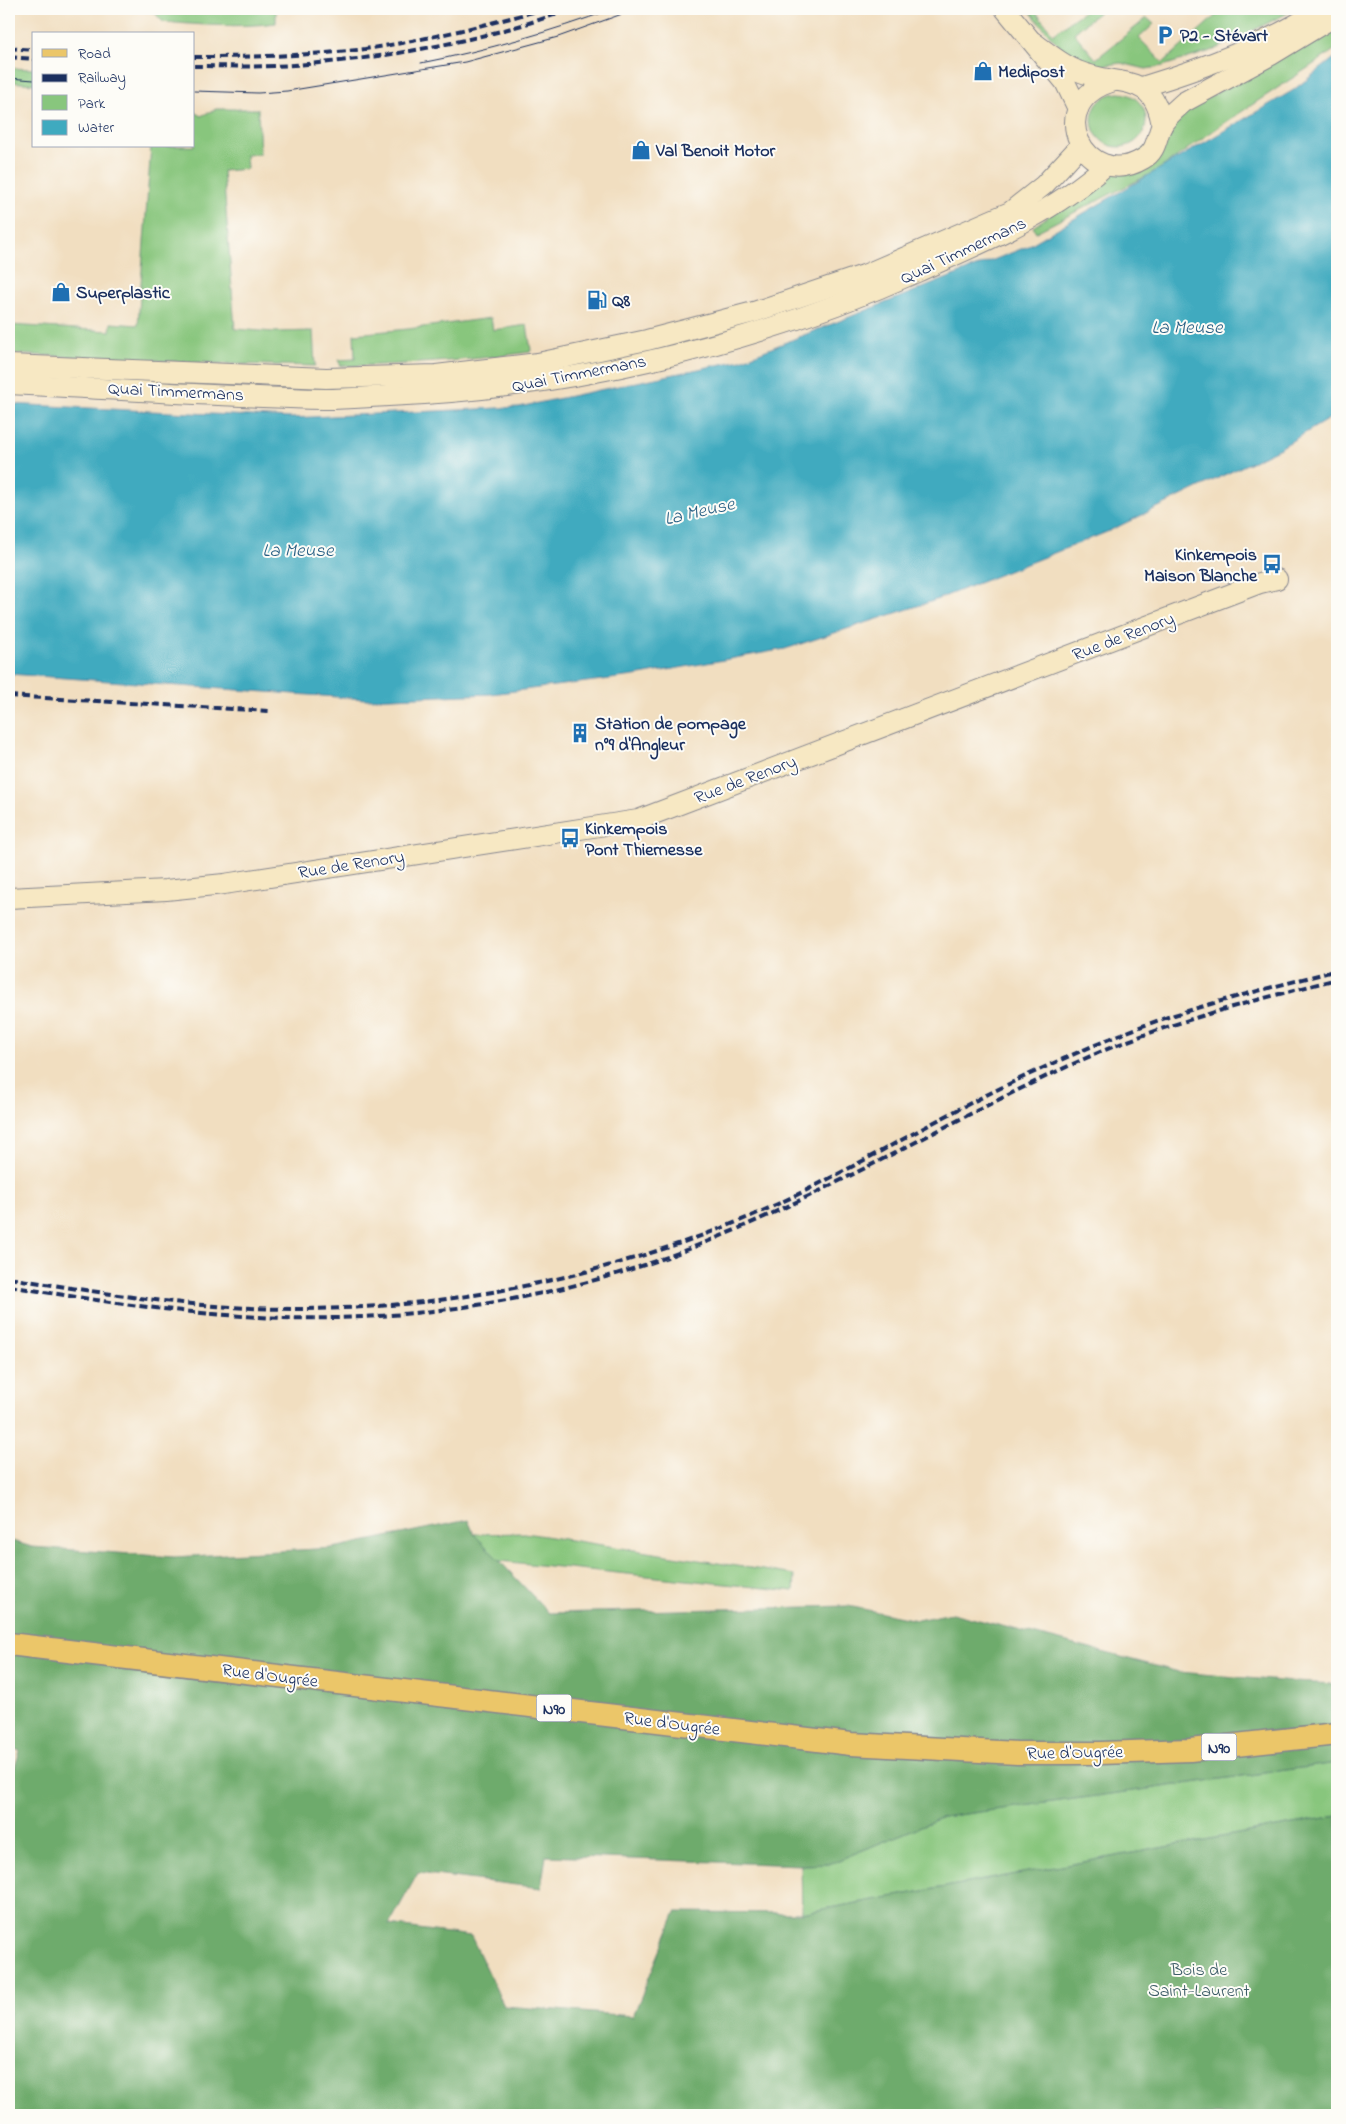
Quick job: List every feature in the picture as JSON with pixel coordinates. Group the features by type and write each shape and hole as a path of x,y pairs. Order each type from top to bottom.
{"main road":[{"path":"1005,9 1065,82 1078,109"},
{"path":"1142,87 1187,74 1246,50 1320,9"},
{"path":"1114,81 1099,85 1085,96 1075,119 1076,134 1090,157 1106,165 1116,167 1129,166 1144,158 1158,142 1162,126 1172,112 1184,102 1271,55 1337,15"},
{"path":"1033,42 1076,71 1094,78 1132,83 1142,87 1154,99 1159,110 1162,126"},
{"name":"Quai Timmermans","path":"9,365 326,378 436,375 538,363 647,340 754,312 864,275 1010,212 1044,185 1081,145"},
{"name":"Quai Timmermans","path":"9,384 326,399 440,394 540,382 698,349 876,290 1015,229 1054,205 1106,165"},
{"name":"Rue de Renory","path":"9,898 224,884 638,820 1260,583 1277,579"},
{"name":"Rue d'Ougrée","path":"9,1644 851,1744 1017,1753 1101,1753 1190,1750 1337,1734"}],"green space":[{"path":"138,9 276,9 276,23 234,26 163,22 154,12 138,11"},
{"path":"1028,9 1034,9 1053,34 1087,9 1098,9 1100,11 1074,33 1096,59 1147,18 1154,24 1139,38 1163,63 1223,9 1280,9 1288,13 1214,50 1163,66 1146,69 1121,63 1100,66 1086,64 1067,53"},
{"path":"1337,22 1337,48 1323,58 1220,126 1158,170 1036,232 1033,227 1171,129 1180,117 1194,106"},
{"path":"9,68 32,69 32,84 9,82"},
{"path":"1114,93 1124,93 1134,97 1142,105 1146,120 1142,135 1134,143 1124,147 1114,147 1104,143 1096,135 1092,125 1092,115 1096,105 1104,97"},
{"path":"216,109 258,109 260,154 246,155 247,169 223,171 235,329 274,332 313,331 315,366 9,354 9,325 110,331 111,323 138,325 151,148 195,148 195,113 201,116"},
{"path":"491,318 493,330 527,325 530,352 388,365 341,366 338,360 355,359 354,334"},
{"name":"Bois de Saint-Laurent","path":"468,1520 474,1534 549,1613 848,1606 917,1620 952,1613 1179,1672 1337,1684 1337,1763 943,1817 829,1864 801,1865 546,1856 541,1888 418,1873 389,1925 471,1936 504,2006 633,2016 676,1912 802,1913 1337,1816 1337,2115 9,2115 9,1785 20,1751 9,1747 9,1540 32,1547 174,1557 333,1548"},
{"path":"525,1533 795,1575 794,1591 500,1561 473,1534"},
{"path":"1337,1763 1337,1816 802,1913 801,1865 829,1864 943,1817"}],"water":[{"name":"La Meuse","path":"1337,56 1337,414 1280,448 1107,532 933,601 785,649 634,676 491,694 366,699 9,674 9,404 291,418 519,407 741,360 1026,247 1292,91"}],"tram line":[{"path":"421,63 518,40 613,9"},
{"path":"195,91 258,93 287,91 465,62 558,37 636,9"},
{"path":"9,78 32,80"}],"railway":[{"path":"195,57 280,56 365,49 455,32 544,9"},
{"path":"195,66 311,64 386,55 500,31 571,9"},
{"path":"9,48 32,50"},
{"path":"9,57 32,59"},
{"path":"9,696 269,711"},
{"path":"9,1278 182,1303 251,1308 319,1309 455,1298 522,1286 588,1271 654,1252 719,1229 757,1213 831,1178 976,1100 1109,1039 1189,1010 1337,970"},
{"path":"9,1286 165,1309 259,1317 308,1318 359,1317 462,1307 564,1288 659,1260 714,1239 821,1190 1031,1084 1115,1046 1209,1014 1337,979"}],"place":[{"name":"P2 - Stévart","path":"1165,35"},
{"name":"Medipost","path":"983,71"},
{"name":"Val Benoit Motor","path":"641,150"},
{"name":"Superplastic","path":"61,292"},
{"name":"Q8","path":"597,300"},
{"name":"Kinkempois Maison Blanche","path":"1272,564"},
{"name":"Station de pompage n°9 d'Angleur","path":"580,733"},
{"name":"Kinkempois Pont Thiernesse","path":"570,838"}]}
